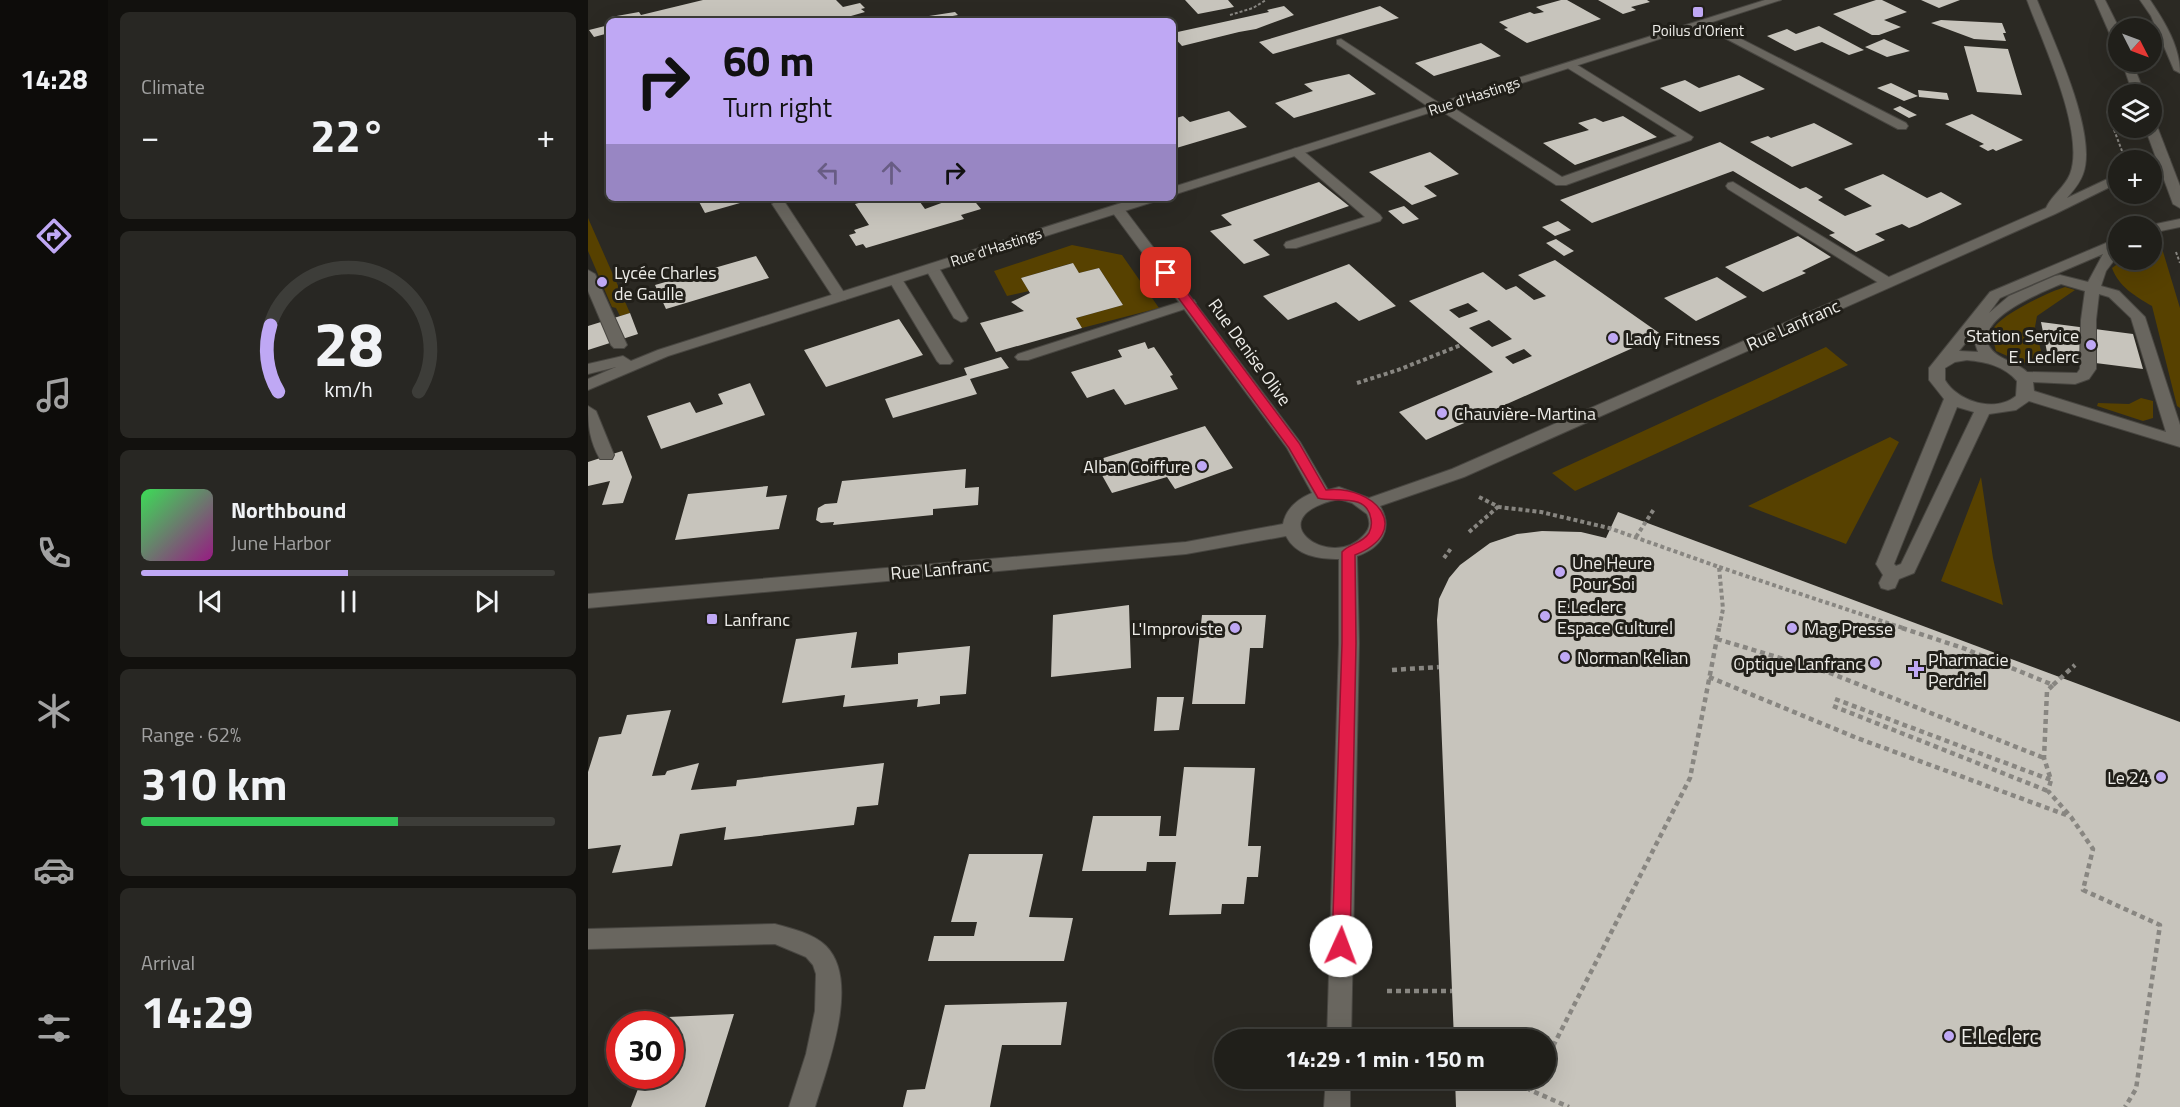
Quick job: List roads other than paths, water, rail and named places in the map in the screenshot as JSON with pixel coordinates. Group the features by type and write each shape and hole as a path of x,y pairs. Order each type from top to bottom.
{"street":[{"name":"Rue d'Hastings","path":"1176,190 1776,0"},
{"path":"2032,0 2070,105 2080,144 2077,173 2050,210"},
{"path":"2100,0 2108,18"},
{"path":"2145,0 2156,16 2180,70"},
{"path":"1704,23 1902,126"},
{"path":"1341,42 1561,182 1687,137 1570,65"},
{"path":"2155,138 2180,204"},
{"path":"1291,245 1375,218 1297,152"},
{"name":"Rue Lanfranc","path":"1369,504 1458,473 2108,183"},
{"path":"1732,186 1887,282"},
{"name":"Rue d'Hastings","path":"588,369 663,353 1142,201"},
{"path":"778,204 840,297"},
{"name":"Rue Denise Olive","path":"1117,209 1294,446 1322,495"},
{"path":"2162,227 2180,223"},
{"path":"1945,359 1967,355 1993,359 2005,364 2021,377 2026,386 2021,401 2012,406 1984,408 1953,397 1937,381 1935,373 1938,365 1995,295 2108,248"},
{"path":"2021,377 2075,378 2083,375 2088,369 2089,312 2094,287 2103,260 2108,255"},
{"path":"932,267 961,318"},
{"path":"588,274 619,345"},
{"path":"895,279 945,361"},
{"path":"1993,359 1982,347 1979,336 1982,326 2014,299 2060,279 2114,294 2138,317 2179,442"},
{"path":"1023,357 1189,303"},
{"name":"Rue d'Hastings","path":"588,385 663,353"},
{"path":"2025,394 2179,442"},
{"path":"1953,397 1885,564 1890,579 1908,568 1984,408"},
{"path":"588,411 606,455"},
{"path":"1339,493 1356,496 1369,504 1377,514 1378,525 1374,537 1364,546 1348,552 1333,554 1305,547 1295,539 1291,529 1292,518 1297,508 1308,500 1322,495 1339,493"},
{"name":"Rue Lanfranc","path":"588,602 1186,548 1291,529"},
{"path":"1339,1029 1349,643 1348,552"},
{"path":"588,939 775,934 802,942 822,959 828,979 829,1006 802,1107"},
{"path":"1337,1107 1338,1089"}],"place":[{"name":"Poilus d'Orient","path":"1698,12"},
{"name":"Lycée Charles de Gaulle","path":"602,282"},
{"name":"Lady Fitness","path":"1613,338"},
{"name":"Station Service E. Leclerc","path":"2091,345"},
{"name":"Chauvière-Martina","path":"1442,413"},
{"name":"Alban Coiffure","path":"1202,466"},
{"name":"Une Heure Pour Soi","path":"1560,572"},
{"name":"E.Leclerc Espace Culturel","path":"1545,616"},
{"name":"Lanfranc","path":"712,619"},
{"name":"L'Improviste","path":"1235,628"},
{"name":"Mag Presse","path":"1792,628"},
{"name":"Norman Kelian","path":"1565,657"},
{"name":"Optique Lanfranc","path":"1875,663"},
{"name":"Pharmacie Perdriel","path":"1916,669"},
{"name":"Le 24","path":"2161,777"},
{"name":"E.Leclerc","path":"1949,1036"}]}
